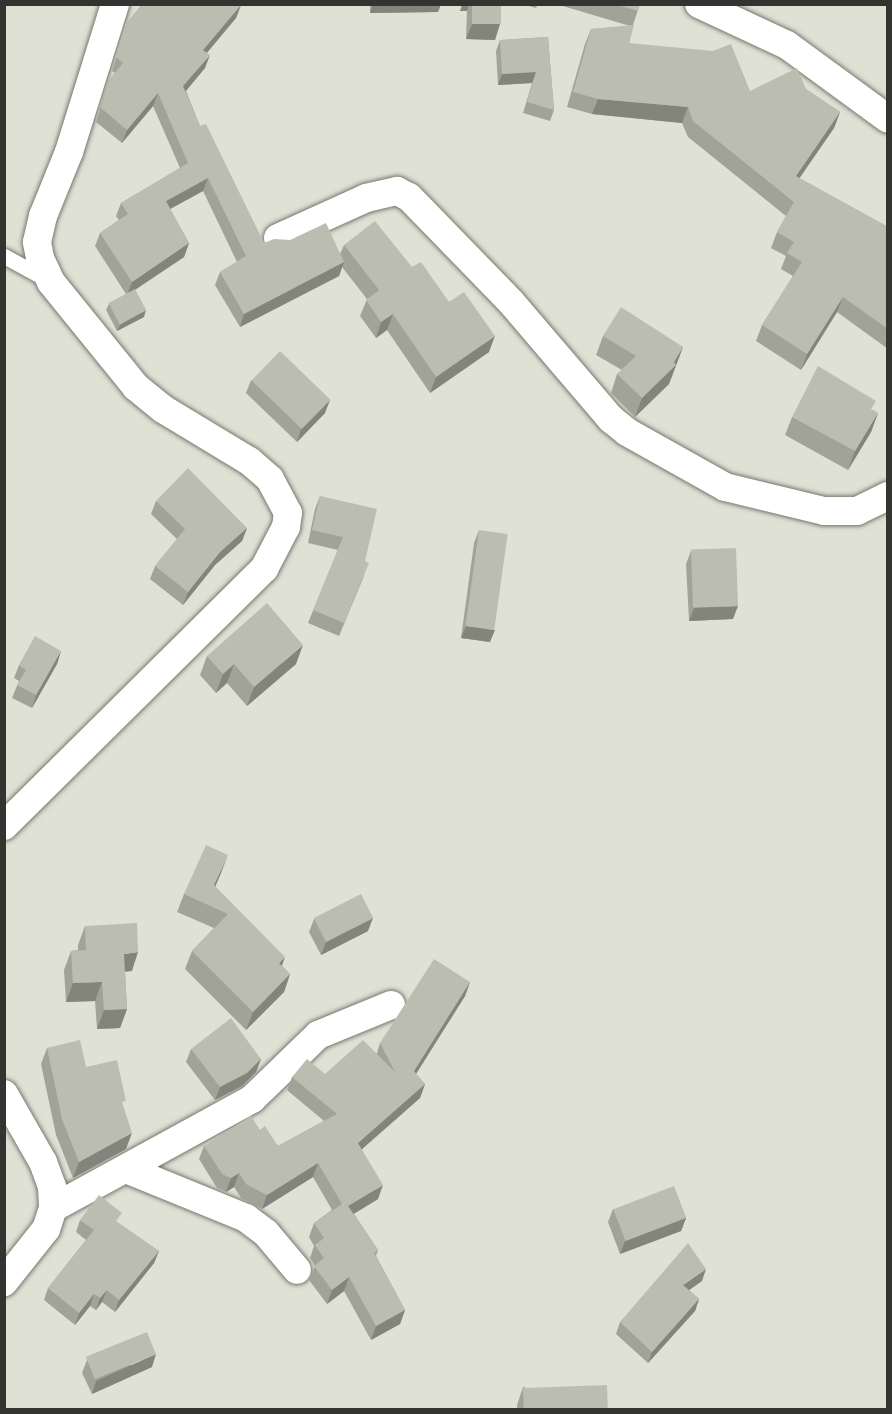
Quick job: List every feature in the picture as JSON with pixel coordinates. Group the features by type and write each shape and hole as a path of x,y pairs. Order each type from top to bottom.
{"street":[{"path":"4,826 264,569 286,527 288,513 270,479 249,461 163,409 136,387 51,282 37,242 43,216 69,152 115,4"},
{"path":"699,4 787,45 888,119"},
{"path":"278,238 366,198 391,191 402,193 511,302 611,419 627,432 724,487 824,511 857,511 888,496"},
{"path":"53,1209 252,1099 318,1035 391,1005"},
{"path":"4,1094 43,1162 52,1187 53,1209 46,1229 4,1282"},
{"path":"126,1169 246,1218 266,1233 297,1270"}],"lane":[{"path":"4,256 51,282"}],"building":[{"path":"142,4 241,5 203,50 210,55 183,86 200,126 206,124 264,243 274,239 290,240 326,223 344,262 244,314 220,272 246,256 208,178 166,201 189,243 132,282 100,233 128,214 121,203 188,163 158,93 127,130 101,108 109,80 123,63 116,57 128,21"},
{"path":"472,4 501,4 501,24 472,24"},
{"path":"614,4 640,4 638,11"},
{"path":"634,25 629,43 713,51 731,44 750,91 797,68 806,89 840,112 796,176 888,227 888,329 843,297 807,354 762,325 802,262 787,253 794,242 777,232 794,202 693,121 688,107 598,99 573,92 591,29"},
{"path":"548,37 554,110 527,102 536,72 502,74 500,40"},
{"path":"375,221 412,267 421,262 449,302 464,292 495,336 436,377 393,314 381,322 366,300 379,290 344,245"},
{"path":"135,289 146,310 120,324 109,303"},
{"path":"621,307 683,347 674,362 676,365 642,398 617,374 636,356 603,336"},
{"path":"280,351 330,400 302,429 252,380"},
{"path":"818,366 876,401 871,409 878,413 855,451 792,417"},
{"path":"188,468 247,528 220,552 188,592 155,566 185,529 156,501"},
{"path":"320,496 377,509 365,561 369,563 344,623 313,610 343,537 312,530"},
{"path":"479,530 508,534 494,630 466,626"},
{"path":"736,548 738,606 693,608 691,550"},
{"path":"267,603 303,645 254,687 234,664 223,674 207,656"},
{"path":"35,636 61,651 36,695 17,685 26,670 19,665"},
{"path":"206,845 228,855 214,885 285,957 279,963 290,974 253,1012 192,951 228,914 184,894"},
{"path":"361,894 373,918 326,942 314,918"},
{"path":"137,923 138,952 124,954 127,1009 104,1010 102,982 73,983 71,951 86,950 85,926"},
{"path":"434,959 470,982 414,1071 425,1084 358,1143 383,1185 348,1206 378,1250 374,1253 405,1310 376,1326 349,1277 332,1290 314,1266 324,1258 315,1245 324,1238 314,1223 342,1204 318,1163 267,1195 246,1184 239,1173 231,1178 222,1174 204,1146 251,1116 260,1130 265,1126 278,1146 337,1114 292,1077 307,1059 325,1074 363,1040 395,1072 380,1043"},
{"path":"231,1018 261,1059 247,1073 220,1087 191,1049"},
{"path":"80,1040 86,1067 117,1060 126,1101 122,1102 132,1133 79,1162 62,1119 47,1048"},
{"path":"674,1186 686,1218 626,1241 613,1209"},
{"path":"99,1195 122,1213 116,1221 159,1251 119,1300 107,1290 100,1298 94,1294 79,1313 48,1288 94,1230 80,1220"},
{"path":"688,1243 706,1269 683,1285 699,1299 652,1352 620,1322"},
{"path":"147,1332 156,1354 95,1379 86,1357"},
{"path":"607,1385 608,1410 524,1410 523,1388"}]}
